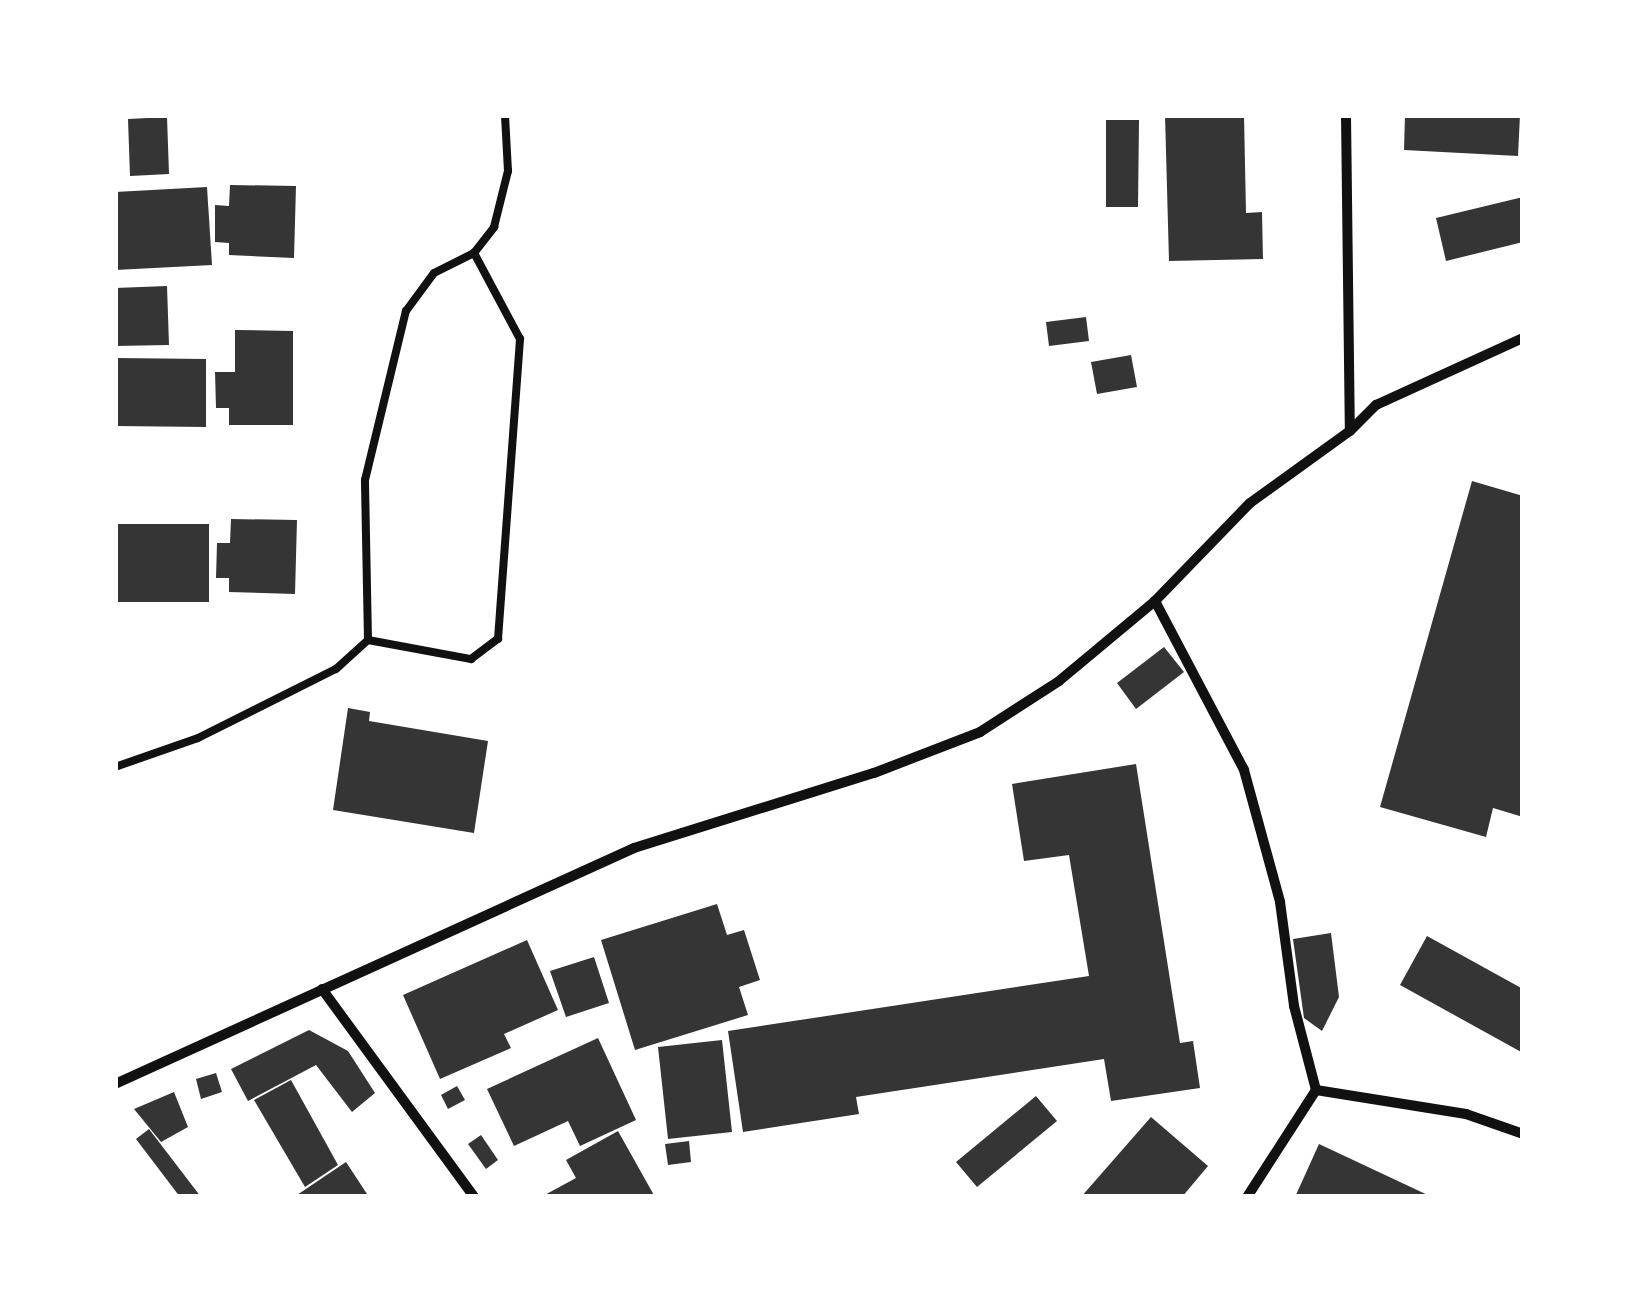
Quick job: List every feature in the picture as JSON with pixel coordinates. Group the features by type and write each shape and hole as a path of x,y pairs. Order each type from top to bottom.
{"street":[{"path":"1346,115 1350,431"},
{"path":"115,1084 634,848 874,773 980,732 1060,681 1156,601 1250,502 1350,431 1376,404 1523,338"},
{"path":"1156,601 1244,770 1280,902 1294,1006 1316,1090 1247,1197"},
{"path":"322,989 474,1197"},
{"path":"1316,1090 1466,1114 1523,1134"}],"lane":[{"path":"115,767 198,738 336,669 368,640 366,480 406,310 434,274 474,253 494,227 508,171 505,115"},
{"path":"368,640 471,659 498,639 520,339 474,253"}],"building":[{"path":"1165,115 1244,115 1246,213 1262,212 1263,259 1169,261"},
{"path":"1405,115 1520,115 1518,156 1404,150"},
{"path":"167,117 169,174 130,176 128,119"},
{"path":"1106,120 1139,120 1138,207 1106,207"},
{"path":"230,185 296,186 294,258 229,255 229,243 215,242 215,205 229,206"},
{"path":"207,187 212,265 115,270 115,192"},
{"path":"1523,197 1523,242 1446,261 1436,218"},
{"path":"167,286 169,345 115,346 115,288"},
{"path":"1086,317 1089,341 1049,346 1046,322"},
{"path":"235,330 293,331 293,425 229,425 229,408 216,408 215,372 235,372"},
{"path":"1131,355 1137,387 1097,394 1091,362"},
{"path":"115,358 206,359 206,427 115,426"},
{"path":"1472,481 1523,496 1523,817 1493,808 1486,837 1380,807"},
{"path":"231,519 297,520 295,594 229,592 229,578 216,578 217,543 230,543"},
{"path":"115,524 209,524 209,602 115,602"},
{"path":"1164,647 1184,672 1136,709 1117,683"},
{"path":"348,708 370,712 369,721 488,741 474,833 333,810"},
{"path":"1136,764 1180,1043 1193,1041 1200,1088 1111,1101 1104,1059 856,1097 859,1114 743,1132 728,1031 1089,976 1069,855 1024,861 1012,784"},
{"path":"717,904 727,935 744,930 760,980 739,987 748,1015 635,1050 601,940"},
{"path":"1331,933 1339,997 1322,1031 1304,1018 1293,939"},
{"path":"1427,936 1523,989 1523,1053 1400,985"},
{"path":"527,940 558,1010 504,1034 511,1048 440,1079 403,995"},
{"path":"594,957 609,1003 566,1017 550,971"},
{"path":"309,1030 348,1051 375,1093 352,1112 316,1065 248,1101 231,1069"},
{"path":"598,1038 636,1120 580,1146 568,1121 514,1146 487,1089"},
{"path":"722,1040 732,1132 668,1139 658,1047"},
{"path":"216,1073 222,1092 201,1099 196,1079"},
{"path":"291,1080 338,1165 305,1187 254,1100"},
{"path":"457,1086 465,1100 448,1109 441,1095"},
{"path":"174,1092 188,1127 161,1142 134,1109"},
{"path":"1036,1096 1057,1121 977,1187 956,1162"},
{"path":"1151,1117 1208,1166 1182,1197 1081,1197"},
{"path":"149,1129 201,1197 180,1197 136,1139"},
{"path":"618,1131 655,1197 541,1197 576,1178 566,1160"},
{"path":"481,1135 498,1160 486,1169 468,1144"},
{"path":"689,1141 691,1162 668,1165 665,1144"},
{"path":"1319,1144 1432,1197 1295,1197"},
{"path":"346,1162 369,1197 294,1197"}]}
